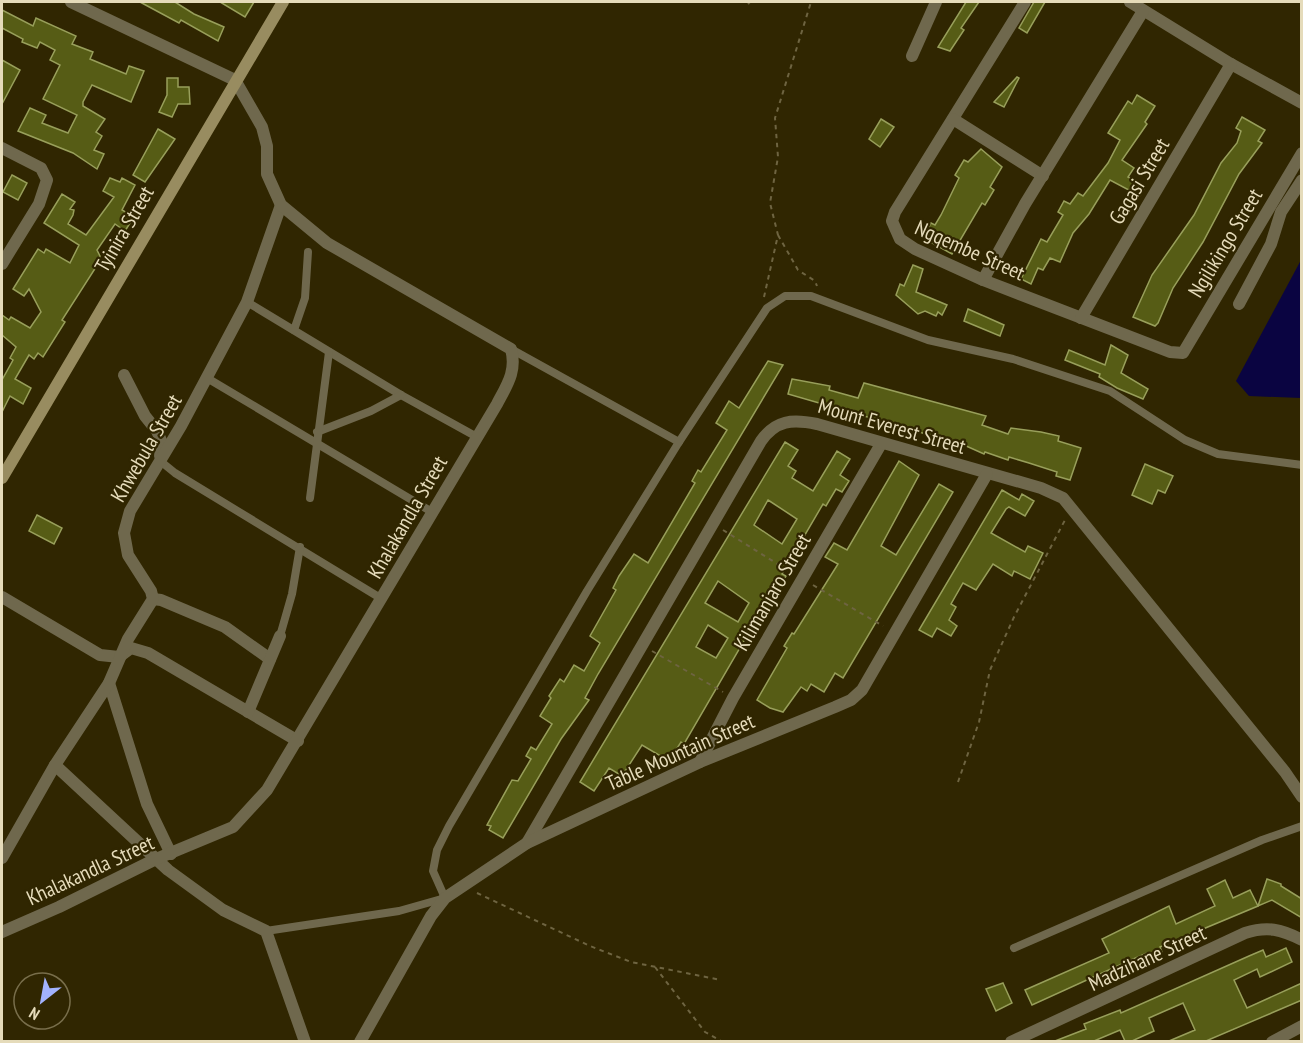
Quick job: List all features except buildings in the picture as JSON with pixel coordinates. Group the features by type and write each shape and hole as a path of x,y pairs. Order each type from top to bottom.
{"street":[{"name":"Tyinira Street","path":"2,478 283,2"},
{"path":"912,56 936,2"},
{"name":"Ngqembe Street","path":"1025,2 895,212 892,221 900,239 908,246 983,280 1170,352 1183,353"},
{"path":"1130,2 1231,64 1302,103"},
{"path":"76,3 236,80 262,127 267,146 267,174 280,206 327,243 511,349"},
{"path":"983,280 1143,11"},
{"name":"Gagasi Street","path":"1081,318 1231,64"},
{"path":"953,119 1043,176"},
{"path":"2,148 41,168 47,180 39,204 3,258"},
{"name":"Ngilikingo Street","path":"1183,353 1302,153"},
{"path":"1239,304 1271,244 1281,212 1302,180"},
{"name":"Khwebula Street","path":"153,599 151,591 128,555 124,533 130,511 207,378 247,302 280,206"},
{"name":"Khalakandla Street","path":"2,932 59,907 156,858 171,854 233,827 267,790 513,374 514,362 511,349"},
{"path":"124,375 160,437 162,443 159,460"},
{"name":"Mount Everest Street","path":"527,843 761,441 774,426 792,420 804,421 1041,488 1063,498 1278,763 1302,797"},
{"name":"Kilimanjaro Street","path":"700,762 733,698 881,444"},
{"name":"Table Mountain Street","path":"360,1041 431,916 445,898 527,843 700,762 850,700 861,690 987,474"},
{"path":"2,597 100,655 119,657 131,648 148,653 298,741"},
{"path":"2,858 55,765 109,683 119,657 153,599 161,600 225,627 270,659"},
{"path":"248,712 280,636"},
{"path":"109,683 147,804 171,854"},
{"path":"55,765 156,858 202,896 266,931 305,1041"},
{"name":"Madzihane Street","path":"1011,1041 1245,933 1267,928 1279,930 1302,940"},
{"path":"1272,1041 1302,1026"}],"lane":[{"path":"294,330 305,298 308,252"},
{"path":"266,931 399,911 445,898 433,871 437,850 449,826 587,591 679,442 767,308 785,296 811,296 823,303 928,340 1013,359 1110,391 1176,435 1218,454 1302,465"},
{"path":"247,302 401,395 477,436"},
{"path":"511,349 679,442"},
{"path":"310,498 315,442 328,352"},
{"path":"207,378 432,512"},
{"path":"317,432 371,411 401,395"},
{"path":"159,460 175,473 382,599"},
{"path":"280,636 292,594 300,547"},
{"path":"1014,948 1262,840 1302,826"}],"path":[{"path":"811,2 775,118 778,157 770,203 778,235 798,270 815,281 823,303"},
{"path":"767,308 764,298 778,235"},
{"path":"958,782 979,722 990,670 1014,617 1072,507"},
{"path":"641,644 733,698"},
{"path":"464,887 590,946 631,962 721,980"},
{"path":"655,967 705,1032 723,1041"}],"shaded area":[{"path":"1301,260 1301,398 1249,396 1236,381"}]}
